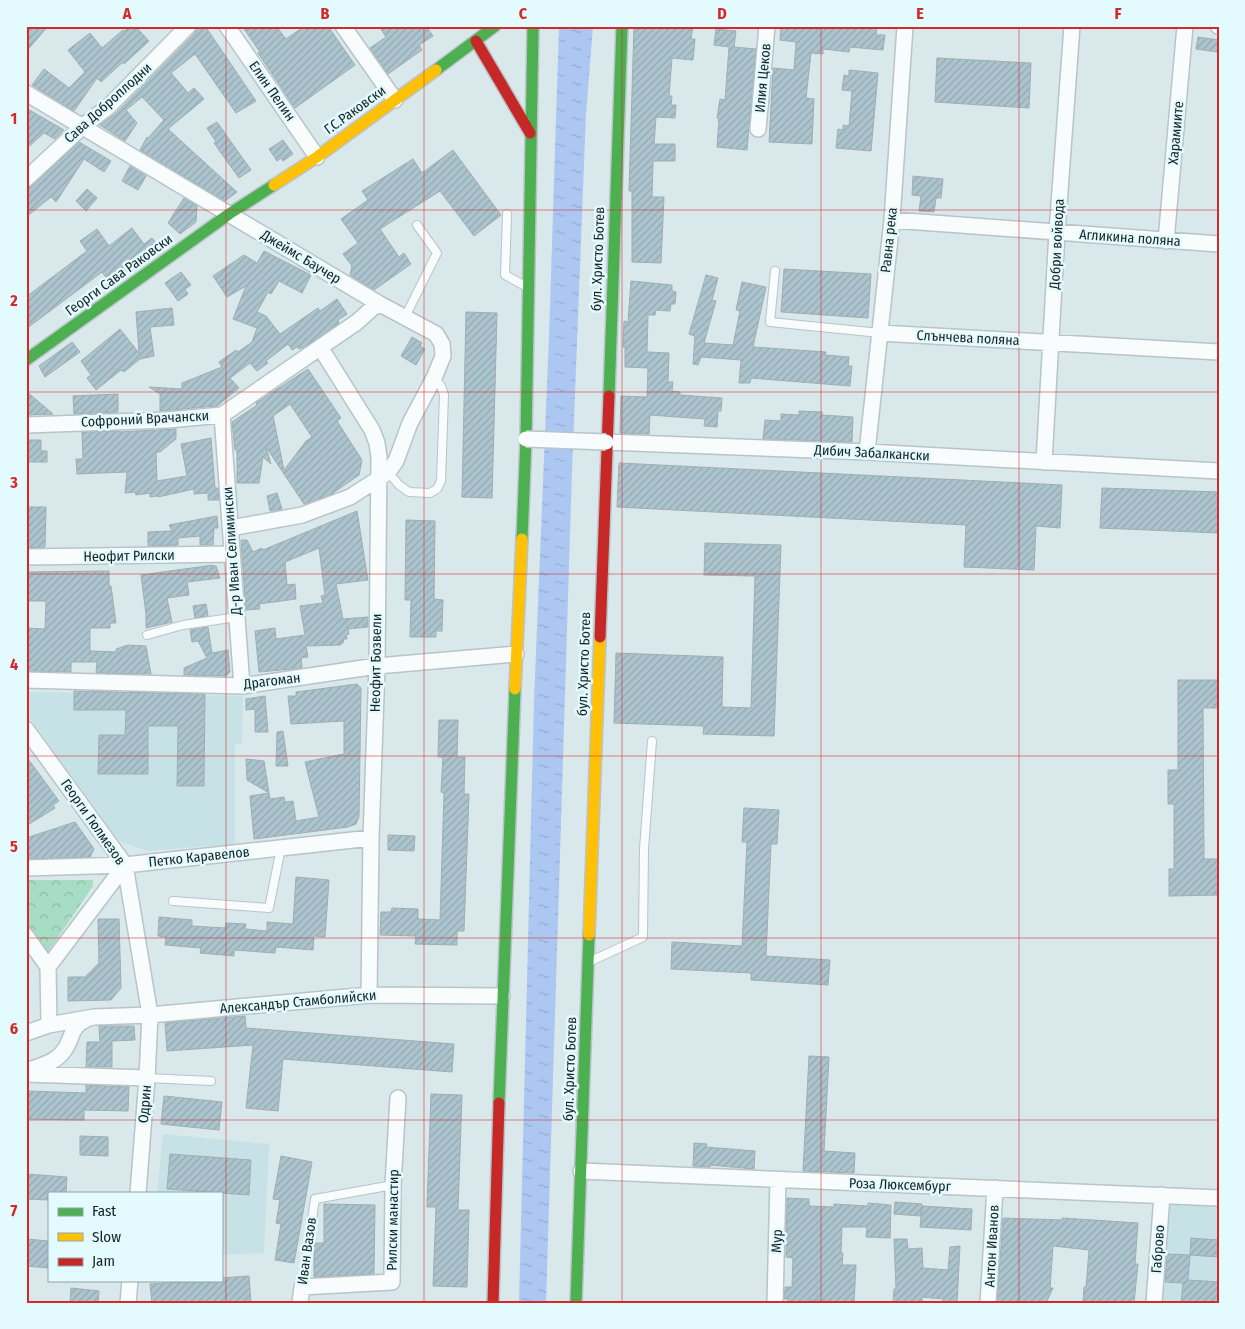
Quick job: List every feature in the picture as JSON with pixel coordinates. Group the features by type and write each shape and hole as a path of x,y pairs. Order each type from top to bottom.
{"main road":[{"name":"Г.С.Раковски","path":"229,214 317,157 495,26"},
{"path":"493,1303 502,996 526,439 533,26"},
{"name":"бул. Христо Ботев","path":"576,1303 622,26"},
{"path":"476,41 530,133"},
{"name":"Георги Сава Раковски","path":"26,360 229,214"}],"street":[{"name":"Сава Доброплодни","path":"26,178 83,126 108,107 188,26"},
{"name":"Елин Пелин","path":"227,26 317,157"},
{"path":"343,26 394,100"},
{"name":"Илия Цеков","path":"758,129 767,26"},
{"name":"Равна река","path":"867,452 892,220 905,26"},
{"name":"Добри войвода","path":"1044,462 1057,232 1072,26"},
{"name":"Харамиите","path":"1166,241 1186,26"},
{"name":"Джеймс Баучер","path":"26,93 378,303 436,334 442,344 443,356 434,378 410,423 396,461 383,476"},
{"name":"Агликина поляна","path":"892,220 1219,244"},
{"name":"Софроний Врачански","path":"26,425 168,420 222,415 357,322 378,303"},
{"name":"Слънчева поляна","path":"880,334 1219,352"},
{"name":"Неофит Бозвели","path":"320,347 372,430 377,443 383,476 371,838 369,995"},
{"name":"Д-р Иван Селимински","path":"222,415 242,686"},
{"name":"Дибич Забалкански","path":"526,439 867,452 1219,471"},
{"path":"230,528 302,515 350,497 383,476"},
{"name":"Неофит Рилски","path":"26,557 232,554"},
{"name":"Драгоман","path":"26,680 242,686 377,666 516,654"},
{"name":"Георги Гюлмезов","path":"26,729 125,865 150,1015"},
{"name":"Петко Каравелов","path":"26,868 125,865 371,838"},
{"path":"48,967 125,865"},
{"path":"26,936 48,967 49,1025"},
{"name":"Александър Стамболийски","path":"26,1033 49,1025 94,1017 150,1015 369,995 502,996"},
{"name":"Одрин","path":"138,1192 150,1015"},
{"path":"26,1073 55,1060 66,1048 76,1026 94,1017"},
{"path":"26,1073 147,1078"},
{"name":"Рилски манастир","path":"302,1287 392,1282 393,1185 398,1098"},
{"name":"Роза Люксембург","path":"581,1171 1219,1198"},
{"name":"Мур","path":"775,1303 778,1180"},
{"name":"Антон Иванов","path":"988,1303 995,1188"},
{"name":"Габрово","path":"1154,1303 1162,1195"},
{"path":"128,1303 130,1282"},
{"name":"Иван Вазов","path":"300,1303 302,1287"}],"lane":[{"path":"507,214 505,275 529,288"},
{"path":"405,317 437,253 417,225"},
{"name":"Слънчева поляна","path":"775,272 770,322 880,334"},
{"path":"383,476 409,492 430,493 437,489 441,481 444,395 441,386 434,378"},
{"path":"147,634 183,625 237,617"},
{"path":"589,962 642,937 644,849 652,741"},
{"path":"174,901 269,908 281,848"},
{"path":"147,1078 211,1081"},
{"name":"Иван Вазов","path":"302,1287 315,1199 393,1185"}],"shaded area":[{"path":"26,692 243,696 242,744 235,744 235,844 147,851 119,841 26,713"},
{"path":"163,1134 269,1144 264,1253 222,1255 222,1192 157,1192"},
{"path":"1162,1195 1219,1198 1219,1303 1154,1303"}],"green space":[{"path":"26,880 93,880 93,886 46,955 26,928"}],"water":[{"path":"559,26 593,26 586,114 572,470 546,1303 519,1303 534,700 549,337"}],"building":[{"path":"32,26 48,26 26,52 26,33"},
{"path":"130,26 135,26 149,41 101,82 97,78 74,111 32,85 44,69 69,88 85,72 68,50 90,33 102,48"},
{"path":"197,26 205,26 256,101 236,113 195,54 171,73 188,93 194,88 204,99 168,129 237,192 225,201 140,150 147,137 164,120 142,97 126,110 137,123 125,141 100,125 115,114 195,33"},
{"path":"242,26 276,26 286,39 305,26 328,26 355,65 295,108"},
{"path":"379,26 426,26 433,36 419,45 422,50 388,74 370,48 386,37"},
{"path":"634,26 693,26 691,39 695,39 693,60 672,58 669,96 672,96 671,105 676,105 675,118 656,117 654,144 675,144 675,161 653,161 652,197 664,197 661,263 632,262 632,191 629,191"},
{"path":"781,26 877,26 876,35 885,35 883,50 850,47 849,52 823,49 823,54 811,53 806,98 814,99 812,144 769,142 773,68 794,70 796,42 780,40"},
{"path":"716,29 736,31 734,47 756,49 747,150 717,147 719,119 717,118 720,99 725,100 729,47 714,45"},
{"path":"1198,37 1219,40 1217,52 1196,49"},
{"path":"937,58 1031,63 1029,108 935,102"},
{"path":"849,70 878,73 871,151 836,148 838,129 843,130 843,125 849,126 852,91 842,90 844,75 849,76"},
{"path":"26,108 64,130 55,139 44,133 26,149"},
{"path":"217,122 251,170 239,178 214,143 216,142 207,128"},
{"path":"283,140 293,154 283,161 281,158 277,161 269,149"},
{"path":"79,142 111,161 104,172 84,159 56,202 51,197 26,217 26,188 32,186"},
{"path":"453,150 501,215 474,236 440,191 380,229 399,257 404,253 411,264 374,290 350,275 352,266 343,254 358,243 341,219 368,200 362,191 413,159 422,173"},
{"path":"130,166 146,176 138,190 122,181"},
{"path":"913,176 943,179 941,198 936,198 934,212 919,211 921,196 912,195"},
{"path":"87,189 97,198 86,211 76,201"},
{"path":"184,198 197,206 196,222 180,234 168,223"},
{"path":"132,228 144,244 152,238 160,248 111,284 102,272 26,329 26,297 87,251 80,241 97,229 109,246"},
{"path":"264,251 311,275 302,293 279,281 271,294 268,292 257,312 266,316 280,334 318,308 320,311 337,299 347,314 338,320 339,323 305,347 299,349 297,347 292,350 288,344 266,361 268,363 257,371 250,363 230,378 239,388 217,406 160,411 160,394 149,387 182,389 182,383 222,367 219,362 252,342 257,328 233,319 246,286 227,297 213,276 244,255 257,263"},
{"path":"784,269 871,274 868,318 781,312"},
{"path":"181,272 191,285 185,289 188,294 178,301 165,283"},
{"path":"706,275 718,278 712,300 716,301 704,343 733,345 740,311 736,310 742,282 766,287 753,347 826,352 825,355 849,357 848,366 852,366 850,386 751,378 750,383 739,383 741,360 701,357 698,365 693,364 695,336 689,334"},
{"path":"631,281 672,285 672,291 676,292 675,304 671,304 670,311 656,310 655,315 648,315 647,352 669,353 668,382 673,382 672,391 680,392 680,395 722,398 721,411 718,411 717,427 704,426 705,419 650,415 649,434 620,433 621,396 647,397 648,368 625,367 625,347 623,347 624,321 628,322"},
{"path":"172,308 174,325 150,327 154,356 140,359 124,372 121,370 96,390 87,378 91,375 81,361 120,329 139,353 136,312"},
{"path":"466,312 497,313 492,498 462,497"},
{"path":"412,337 422,343 420,346 425,349 416,365 401,356"},
{"path":"72,342 80,352 45,377 39,366"},
{"path":"308,369 341,418 337,421 362,460 359,475 330,495 304,504 266,447 271,464 263,457 259,483 237,483 237,450 235,450 232,422 257,405 256,403","holes":["290,404 312,437 306,441 284,470 273,416"]},
{"path":"26,391 53,414 26,415"},
{"path":"118,394 118,412 74,414 73,396"},
{"path":"799,411 822,412 822,415 853,417 852,442 763,439 765,420 781,421 781,414 799,415"},
{"path":"176,429 176,439 160,452 156,452 157,481 187,476 181,444 211,438 215,488 218,488 219,500 208,500 208,493 194,494 194,489 158,497 150,497 150,493 136,495 135,492 125,493 127,472 77,474 76,459 83,459 82,432"},
{"path":"26,440 41,440 41,451 47,451 47,462 26,462"},
{"path":"619,463 1062,485 1060,528 1036,526 1034,570 964,567 966,525 617,507"},
{"path":"1102,488 1219,492 1219,533 1100,528"},
{"path":"277,493 282,509 270,511 267,496"},
{"path":"26,507 46,507 45,547 26,548"},
{"path":"357,511 368,580 336,584 343,619 368,617 368,627 348,629 347,639 344,639 340,645 306,646 308,657 301,658 302,668 259,672 255,631 275,628 276,639 305,635 300,606 323,603 321,596 325,595 319,548 285,562 287,585 295,584 296,599 259,604 260,609 246,610 241,540 247,540 253,552 262,548 263,550"},
{"path":"217,516 218,528 214,528 213,545 200,545 200,536 178,538 178,545 148,546 148,532 172,531 169,525"},
{"path":"406,520 435,521 434,599 443,600 442,631 436,631 436,637 410,637 411,600 405,600"},
{"path":"705,543 781,545 774,736 703,734 704,726 614,723 616,653 723,657 722,707 751,708 755,576 704,575"},
{"path":"216,566 220,578 187,582 189,595 167,598 172,622 146,628 141,575"},
{"path":"109,571 109,586 111,586 116,623 110,623 110,628 90,628 90,651 116,652 116,649 128,645 146,646 151,674 96,673 97,662 71,662 71,672 26,671 26,628 45,629 46,601 26,601 26,572"},
{"path":"206,604 208,616 195,618 193,606"},
{"path":"208,627 212,653 228,650 230,672 226,676 184,675 184,668 207,658 198,641 192,642 190,630"},
{"path":"1178,680 1219,680 1219,708 1203,708 1204,859 1219,859 1219,895 1169,896 1169,869 1174,869 1174,804 1168,804 1168,770 1178,770"},
{"path":"357,684 361,688 359,817 356,824 348,827 254,839 250,796 269,793 270,799 284,797 285,802 293,801 296,821 319,817 305,762 344,754 344,721 291,724 288,696 296,696 296,692"},
{"path":"74,691 205,694 204,786 177,786 178,726 148,726 148,774 98,774 99,735 125,735 126,710 74,710"},
{"path":"265,696 268,732 255,732 255,709 246,710 246,699"},
{"path":"439,720 458,720 457,757 465,757 464,794 469,794 464,931 457,931 457,945 415,944 416,936 380,935 381,912 391,912 392,908 418,909 418,919 440,920 444,793 441,792 443,757 438,757"},
{"path":"283,731 288,766 276,766 277,732"},
{"path":"26,756 59,801 53,805 55,808 26,826"},
{"path":"246,759 264,761 269,793 247,780"},
{"path":"744,808 779,810 777,844 771,844 766,956 830,960 828,985 751,980 751,973 671,969 672,942 742,946 747,842 742,842"},
{"path":"75,822 94,849 90,857 26,859 26,838"},
{"path":"388,835 415,836 414,851 388,850"},
{"path":"296,877 329,880 325,937 314,936 313,950 276,947 275,953 234,950 234,956 200,953 201,948 165,945 166,937 158,936 159,917 192,920 192,926 225,928 226,923 246,924 245,929 267,931 267,922 293,924"},
{"path":"98,919 119,919 121,988 111,1000 68,1001 68,977 85,977 99,963"},
{"path":"245,1016 246,1028 454,1044 452,1072 283,1059 278,1111 246,1108 253,1045 167,1051 165,1023"},
{"path":"99,1026 134,1026 135,1040 112,1041 112,1067 86,1067 87,1042 100,1042"},
{"path":"809,1056 829,1057 824,1151 855,1153 854,1173 803,1171"},
{"path":"86,1085 129,1087 128,1111 84,1110 84,1120 26,1119 26,1091 86,1093"},
{"path":"431,1094 462,1095 458,1210 469,1210 467,1287 433,1286 436,1207 427,1207"},
{"path":"164,1096 222,1102 219,1130 161,1124"},
{"path":"80,1136 108,1137 108,1156 80,1155"},
{"path":"694,1143 707,1144 706,1147 755,1151 754,1169 710,1165 710,1167 693,1166"},
{"path":"170,1154 251,1160 249,1195 167,1189"},
{"path":"281,1156 312,1162 294,1263 275,1260 281,1224 276,1223 280,1200 273,1199"},
{"path":"26,1174 67,1177 66,1192 48,1192 48,1200 26,1199"},
{"path":"787,1198 809,1199 809,1206 834,1207 834,1204 868,1206 868,1203 891,1205 890,1238 866,1237 867,1227 842,1227 842,1265 856,1265 854,1303 805,1300 805,1303 788,1303 788,1299 784,1299 785,1287 792,1287 793,1258 786,1257"},
{"path":"895,1202 922,1204 921,1216 894,1214"},
{"path":"324,1204 375,1205 374,1274 314,1277 314,1243 324,1243"},
{"path":"922,1206 972,1209 971,1230 920,1227"},
{"path":"1003,1218 1062,1220 1062,1218 1138,1223 1135,1264 1138,1264 1134,1303 1083,1303 1089,1250 1053,1246 1050,1288 1053,1288 1046,1303 997,1303"},
{"path":"1191,1238 1219,1240 1219,1257 1190,1255"},
{"path":"26,1239 48,1241 48,1268 26,1266"},
{"path":"894,1239 907,1239 908,1249 922,1248 923,1268 948,1270 950,1247 960,1246 957,1303 943,1303 943,1299 922,1297 922,1303 893,1303 894,1289 896,1289"},
{"path":"1167,1254 1190,1255 1188,1280 1219,1282 1219,1303 1181,1303 1183,1283 1165,1282"},
{"path":"249,1276 251,1303 152,1303 150,1284 222,1282 222,1278"},
{"path":"71,1288 99,1291 98,1303 70,1303"}],"traffic: fast":[{"path":"436,70 495,26"},
{"path":"522,539 526,439 533,26"},
{"path":"609,396 622,26"},
{"path":"26,360 229,214 274,185"},
{"path":"499,1103 515,689"},
{"path":"576,1303 589,935"}],"traffic: slow":[{"path":"274,185 317,157 436,70"},
{"path":"515,689 522,539"},
{"path":"589,935 600,637"}],"traffic: jam":[{"path":"476,41 530,133"},
{"path":"600,637 609,396"},
{"path":"493,1303 499,1103"}]}
